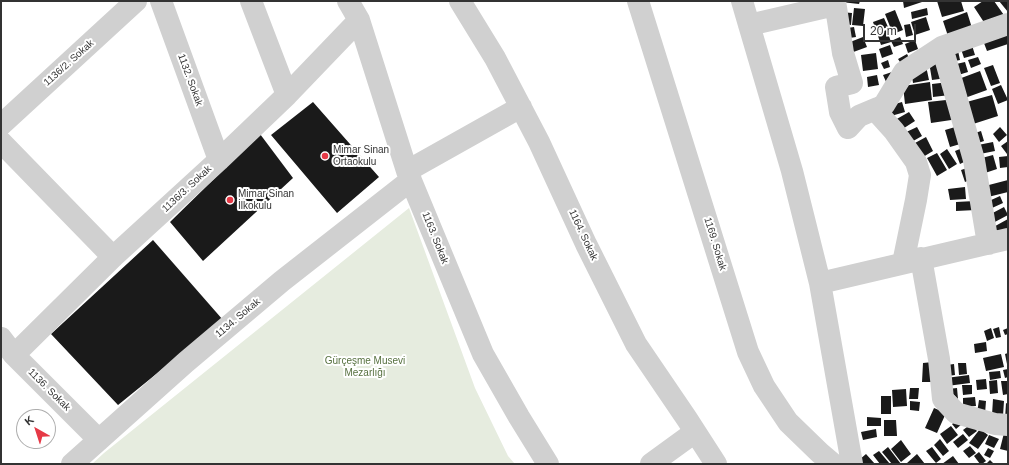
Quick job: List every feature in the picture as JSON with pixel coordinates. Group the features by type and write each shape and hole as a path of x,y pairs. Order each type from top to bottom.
{"street":[{"name":"1136/2. Sokak","path":"1,125 136,1"},
{"name":"1132. Sokak","path":"161,1 219,160"},
{"path":"251,1 287,95"},
{"name":"1163. Sokak","path":"348,1 359,20 409,175 483,354 548,464"},
{"name":"1164. Sokak","path":"460,1 494,58 539,142 586,244 636,344 716,464"},
{"name":"1169. Sokak","path":"638,1 748,352 764,386 788,422 833,464"},
{"path":"742,1 792,171 820,283 852,464"},
{"path":"749,25 835,3 843,53 852,83 836,87 840,112 848,128 859,116 884,105 904,72 942,47 1008,24"},
{"name":"1136/3. Sokak","path":"14,355 113,257 219,160 287,95 359,20"},
{"path":"820,283 998,241 942,47"},
{"name":"1134. Sokak","path":"72,464 186,362 409,175 521,107"},
{"path":"878,108 876,111 894,131 916,162 920,175 916,200 912,261 939,359 943,399 956,414 995,424 1008,425"},
{"path":"1,142 113,257"},
{"name":"1136. Sokak","path":"1,338 14,355 99,440"},
{"path":"650,464 695,432"}],"green space":[{"name":"Gürçeşme Musevi Mezarlığı","path":"409,208 475,388 508,456 515,464 92,464 104,453"}],"building":[{"path":"841,1 860,1 859,4"},
{"path":"903,1 925,1 904,8"},
{"path":"937,1 961,1 964,11 942,17"},
{"path":"983,1 994,1 1006,18 989,30 974,7"},
{"path":"999,1 1008,1 1008,12"},
{"path":"854,8 865,9 863,26 852,25"},
{"path":"927,8 928,15 912,19 911,12"},
{"path":"895,10 903,30 893,34 885,14"},
{"path":"840,12 852,13 851,25 839,23"},
{"path":"967,12 972,28 948,36 943,21"},
{"path":"926,17 930,30 915,35 911,22"},
{"path":"884,18 888,27 876,31 873,22"},
{"path":"910,24 913,35 906,37 904,25"},
{"path":"854,27 856,37 843,39 841,29"},
{"path":"1008,29 1008,44 987,51 982,38"},
{"path":"887,30 891,42 881,45 877,33"},
{"path":"863,37 867,47 848,54 845,44"},
{"path":"900,37 903,44 894,47 891,41"},
{"path":"915,40 918,49 908,53 905,44"},
{"path":"971,42 975,55 964,58 960,46"},
{"path":"890,45 893,54 882,58 879,49"},
{"path":"957,46 960,60 951,62"},
{"path":"876,53 878,69 863,71 861,55"},
{"path":"907,54 912,63 904,68 898,59"},
{"path":"978,57 981,64 971,68 968,60"},
{"path":"944,59 947,78 932,80 929,62"},
{"path":"888,60 890,67 884,69 881,63"},
{"path":"965,62 968,72 955,76 952,65"},
{"path":"993,65 1000,83 991,86 984,68"},
{"path":"926,66 929,80 913,83 911,69"},
{"path":"980,71 987,90 962,99 956,80"},
{"path":"892,72 887,84 883,75"},
{"path":"877,75 879,85 868,87 867,77"},
{"path":"930,82 932,100 905,104 903,86"},
{"path":"949,82 950,95 933,97 932,84"},
{"path":"1001,85 1008,100 998,104 992,89"},
{"path":"992,95 998,116 970,125 963,103"},
{"path":"955,99 958,119 931,123 928,102"},
{"name":"Mimar Sinan Ortaokulu","path":"313,102 379,177 337,213 271,135"},
{"path":"902,102 905,112 891,116 888,106"},
{"path":"909,112 915,121 901,130 895,120"},
{"path":"962,125 967,142 950,147 945,130"},
{"path":"917,127 922,136 908,144 902,134"},
{"path":"1000,127 1007,135 999,142 993,134"},
{"path":"981,131 984,141 975,144 972,134"},
{"name":"Mimar Sinan İlkokulu","path":"260,134 293,178 203,261 170,222"},
{"path":"926,137 933,151 923,157 915,143"},
{"path":"1008,141 1008,154 1007,154 1001,146"},
{"path":"993,142 995,151 980,154 978,145"},
{"path":"965,147 970,159 960,164 955,151"},
{"path":"947,149 957,164 949,169 940,154"},
{"path":"937,153 947,170 937,176 927,158"},
{"path":"993,155 997,169 982,174 978,159"},
{"path":"1008,156 1008,167 1000,168 999,157"},
{"path":"970,167 974,178 965,182 961,170"},
{"path":"1008,180 1008,192 988,197 985,186"},
{"path":"965,187 966,199 950,200 948,189"},
{"path":"1000,196 1003,203 992,208 989,201"},
{"path":"975,201 976,210 956,211 956,202"},
{"path":"1004,207 1008,215 991,224 987,216"},
{"path":"1008,219 1008,231 988,230"},
{"path":"153,240 223,320 118,405 51,334"},
{"path":"999,327 1001,337 996,338 993,329"},
{"path":"991,328 994,338 987,341 984,331"},
{"path":"1008,328 1008,334 1005,335 1003,330"},
{"path":"986,342 987,351 975,353 974,344"},
{"path":"1008,353 1008,364 1007,364 1005,354"},
{"path":"1001,354 1004,367 986,371 983,358"},
{"path":"933,362 933,382 922,382 923,363"},
{"path":"958,363 966,363 967,374 959,375"},
{"path":"954,364 955,375 948,376 947,365"},
{"path":"1008,369 1008,377 1005,378 1003,370"},
{"path":"1000,371 1001,378 990,380 989,372"},
{"path":"969,375 970,383 947,386 946,378"},
{"path":"986,379 987,389 977,390 976,380"},
{"path":"997,380 998,393 990,394 989,381"},
{"path":"1001,381 1008,381 1008,394 1003,395"},
{"path":"962,385 972,385 972,394 963,395"},
{"path":"910,388 919,388 918,399 909,399"},
{"path":"957,388 958,399 948,389"},
{"path":"906,389 907,406 893,407 892,390"},
{"path":"881,396 891,396 891,414 881,414"},
{"path":"975,397 976,406 963,407 963,398"},
{"path":"993,399 1004,401 1003,416 992,415"},
{"path":"979,400 986,401 985,414 977,413"},
{"path":"910,401 920,402 919,411 910,410"},
{"path":"1006,403 1008,404 1008,420 1005,419"},
{"path":"934,408 946,413 937,433 925,428"},
{"path":"867,417 881,418 881,426 867,426"},
{"path":"958,419 962,424 956,429 952,424"},
{"path":"884,420 896,420 897,436 884,436"},
{"path":"971,424 977,431 969,437 963,430"},
{"path":"951,426 958,435 947,444 940,434"},
{"path":"876,429 877,437 863,440 861,432"},
{"path":"980,429 988,435 978,449 969,443"},
{"path":"1004,433 1008,434 1008,451 1000,449"},
{"path":"963,434 968,440 958,448 953,442"},
{"path":"989,435 999,439 994,448 985,444"},
{"path":"940,439 949,451 943,456 934,445"},
{"path":"901,440 911,454 901,462 891,449"},
{"path":"970,446 976,453 969,458 963,451"},
{"path":"888,447 901,464 892,464 882,452"},
{"path":"932,447 941,459 936,463 926,451"},
{"path":"988,448 994,451 990,458 984,455"},
{"path":"879,451 890,464 880,464 873,455"},
{"path":"979,452 986,461 982,464 980,464 974,456"},
{"path":"866,454 875,464 863,464 859,460"},
{"path":"917,454 925,464 907,464 907,463"},
{"path":"953,456 959,464 942,464"},
{"path":"990,460 994,464 986,464"}],"place":[{"name":"Mimar Sinan Ortaokulu","path":"325,156"},
{"name":"Mimar Sinan İlkokulu","path":"230,200"}]}
